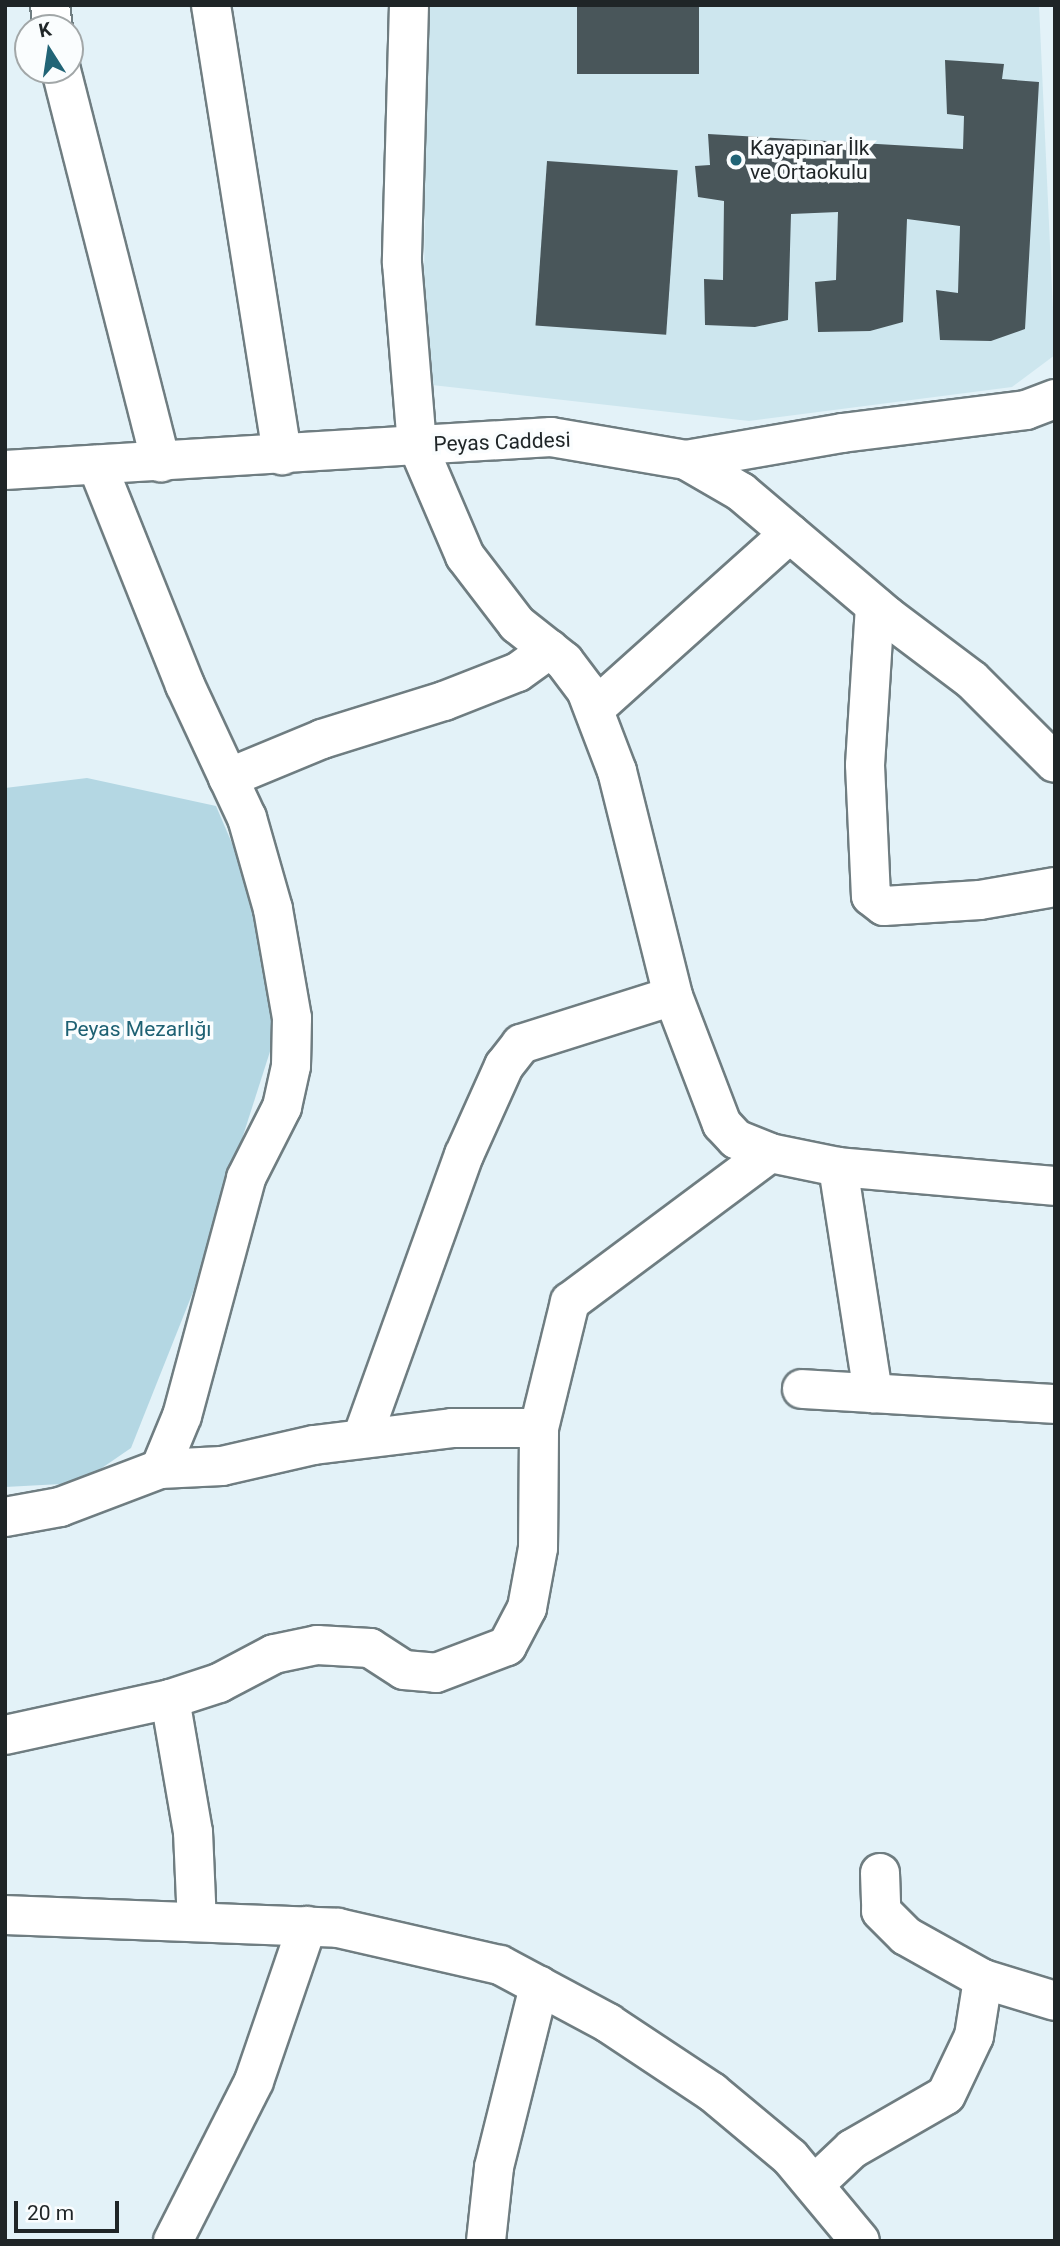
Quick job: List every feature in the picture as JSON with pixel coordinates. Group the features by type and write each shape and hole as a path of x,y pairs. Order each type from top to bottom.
{"street":[{"path":"211,5 282,455"},
{"path":"410,5 402,263 417,444 465,556 517,624 550,649 586,690 617,771 673,996 722,1124 736,1139 770,1153 838,1167 1055,1186"},
{"path":"65,84 161,462"},
{"path":"686,460 842,433 1026,410 1055,399"},
{"name":"Peyas Caddesi","path":"5,470 551,437 686,460 741,492 875,606 972,680 1055,763"},
{"path":"97,465 185,685 247,818 273,909 292,1018 291,1066 282,1107 246,1178 182,1416 160,1469"},
{"path":"594,709 790,533"},
{"path":"875,606 865,765 871,896 884,906 980,900 1055,887"},
{"path":"228,778 322,738 444,701 518,671 550,649"},
{"path":"362,1438 464,1155 504,1066 522,1044 673,996"},
{"path":"5,1735 170,1699 219,1683 274,1654 317,1645 370,1648 404,1670 436,1673 506,1646 527,1608 538,1548 538,1428 570,1302 770,1153"},
{"path":"838,1167 873,1393"},
{"path":"802,1389 1055,1404"},
{"path":"5,1517 60,1507 160,1469 222,1466 362,1438 452,1429 538,1428"},
{"path":"170,1699 193,1832 198,1922"},
{"path":"880,1873 881,1911 906,1936 983,1979 1055,2001"},
{"path":"5,1915 307,1926 411,1941 499,1965 608,2023 712,2092 815,2183 860,2241"},
{"path":"173,2241 254,2081 307,1926"},
{"path":"815,2183 852,2149 946,2095 974,2036 983,1979"},
{"path":"486,2241 494,2167 539,1986"}],"shaded area":[{"name":"Kayapınar İlk ve Ortaokulu","path":"427,5 1039,5 1055,355 1012,387 749,421 423,384"}],"green space":[{"name":"Peyas Mezarlığı","path":"87,778 216,806 237,855 260,940 274,1039 193,1292 131,1448 80,1483 5,1487 5,788"}],"building":[{"path":"577,5 699,5 699,74 577,74"},
{"path":"945,60 1004,64 1002,79 1039,82 1025,329 991,341 940,340 936,290 958,293 960,226 907,219 903,322 870,331 818,332 815,282 836,280 838,212 791,214 788,320 755,327 705,325 704,279 723,280 724,201 698,197 695,166 710,165 708,134 963,149 964,116 947,114"},
{"path":"547,161 678,170 666,335 535,326"}],"place":[{"name":"Kayapınar İlk ve Ortaokulu","path":"736,160"}]}
